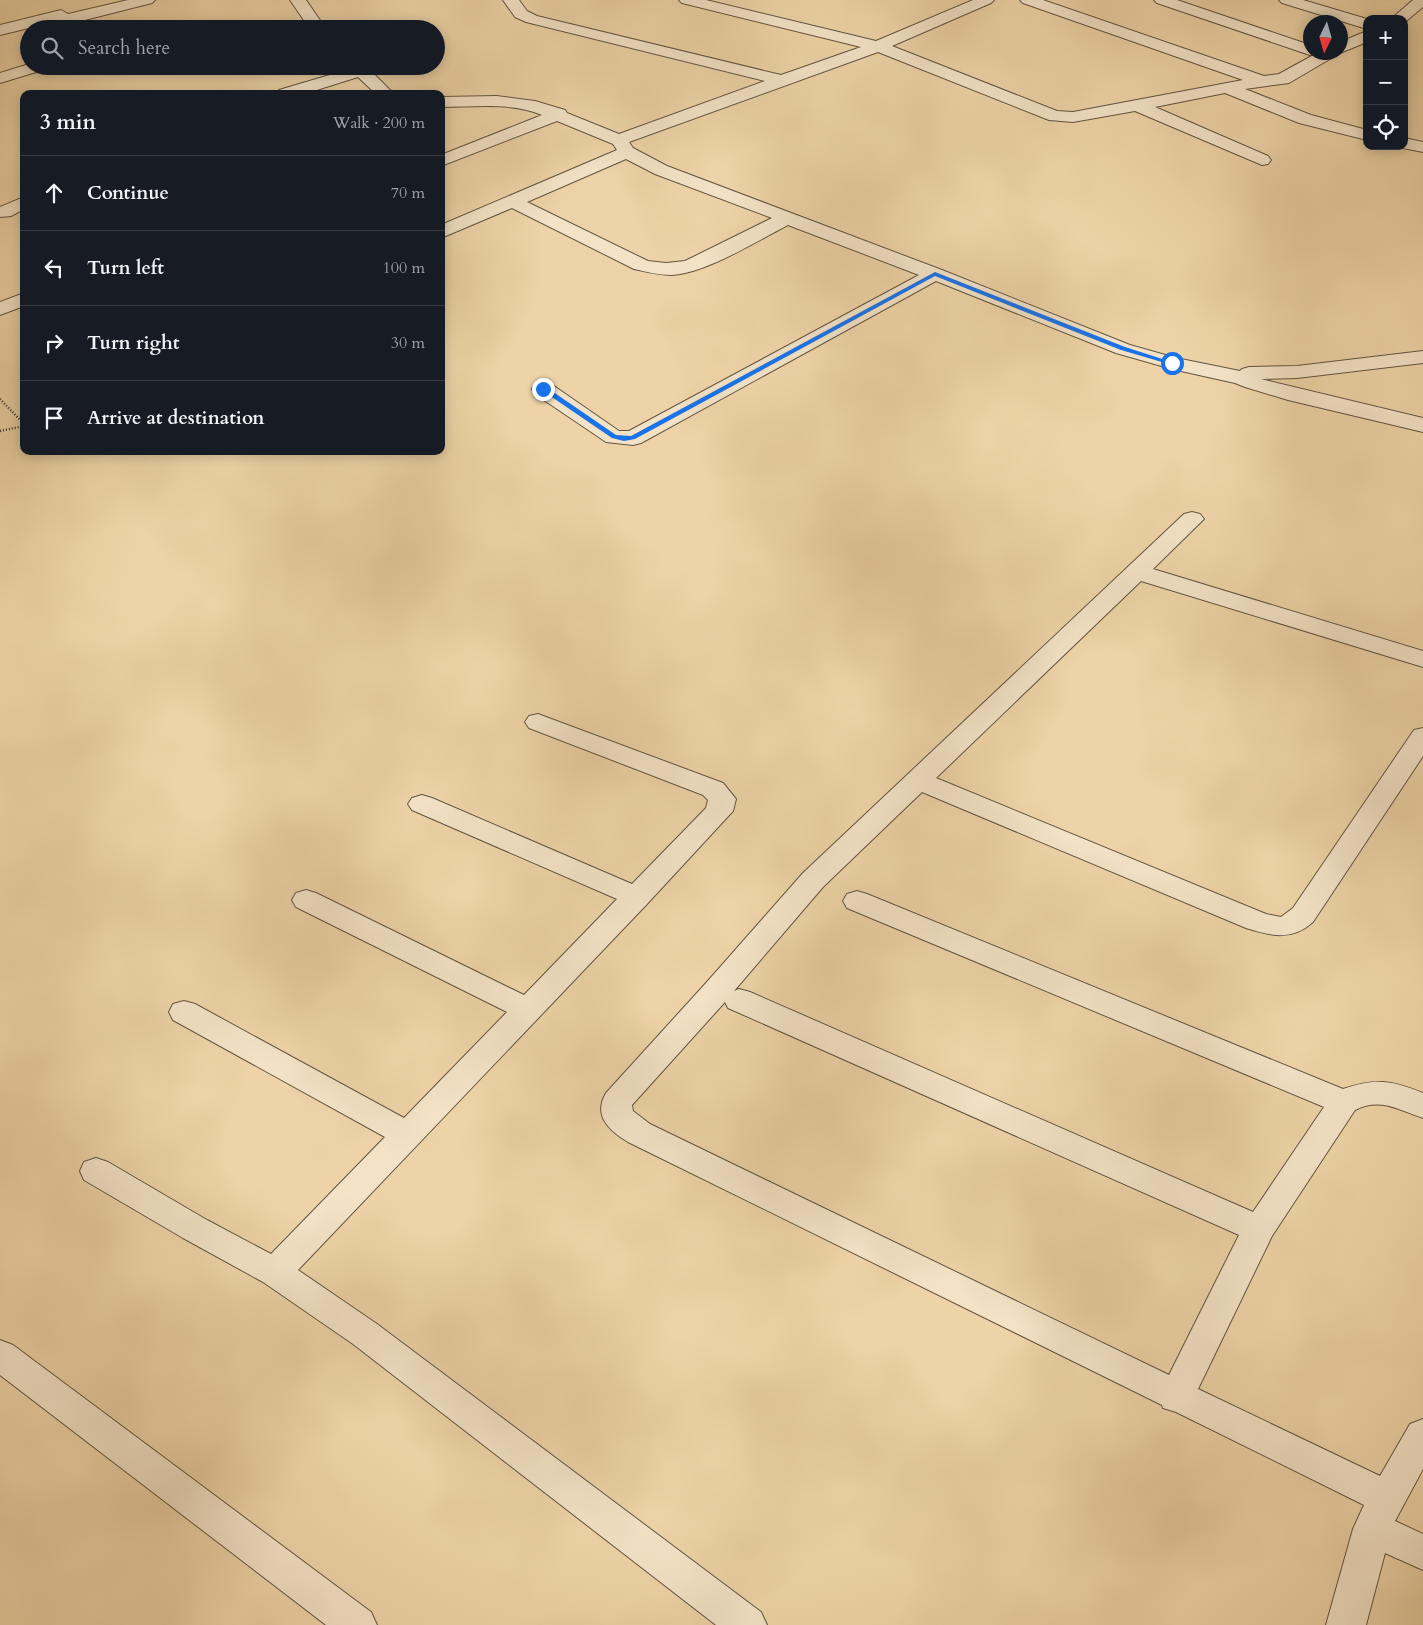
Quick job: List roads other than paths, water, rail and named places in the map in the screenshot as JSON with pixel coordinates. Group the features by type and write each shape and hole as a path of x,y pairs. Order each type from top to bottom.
{"street":[{"path":"46,0 67,20"},
{"path":"72,20 147,0"},
{"path":"298,0 312,20"},
{"path":"511,0 521,14 532,19 784,81"},
{"path":"687,0 878,46 1050,114 1073,117 1261,81 1283,79 1313,60"},
{"path":"1028,0 1261,81"},
{"path":"1162,0 1303,45"},
{"path":"1291,0 1363,23"},
{"path":"1404,15 1422,0"},
{"path":"445,230 511,202 623,146 784,81 878,46 978,1"},
{"path":"0,30 20,27"},
{"path":"1348,43 1363,38"},
{"path":"0,78 20,72"},
{"path":"297,90 341,75"},
{"path":"365,75 382,90"},
{"path":"1226,88 1305,119 1363,134"},
{"path":"445,102 512,102 535,106 559,114 623,146 661,170 935,274 1123,349 1172,363 1222,373 1296,395 1423,425"},
{"path":"1137,106 1262,160"},
{"path":"445,159 559,114"},
{"path":"1408,144 1423,147"},
{"path":"511,202 641,265 660,269 677,269 691,266 787,218"},
{"path":"4,212 20,204"},
{"path":"543,389 614,437 633,438 935,274"},
{"path":"0,309 20,302"},
{"path":"1222,373 1297,372 1423,357"},
{"path":"1192,519 813,880 717,991 617,1101 617,1112 626,1126 639,1133 1176,1396 1379,1513 1423,1553"},
{"path":"1138,572 1423,659"},
{"path":"274,1272 719,811 722,799 712,789 538,722"},
{"path":"917,780 1256,921 1281,928 1296,922 1303,915 1423,736"},
{"path":"422,804 637,897"},
{"path":"306,900 528,1010"},
{"path":"857,902 1344,1102"},
{"path":"739,1000 1259,1229"},
{"path":"184,1012 407,1134"},
{"path":"1176,1396 1259,1229 1344,1102 1357,1095 1376,1092 1399,1096 1423,1106"},
{"path":"96,1171 195,1229 274,1272 365,1334 747,1625"},
{"path":"0,1355 357,1625"},
{"path":"1346,1625 1379,1513 1423,1435"}]}
